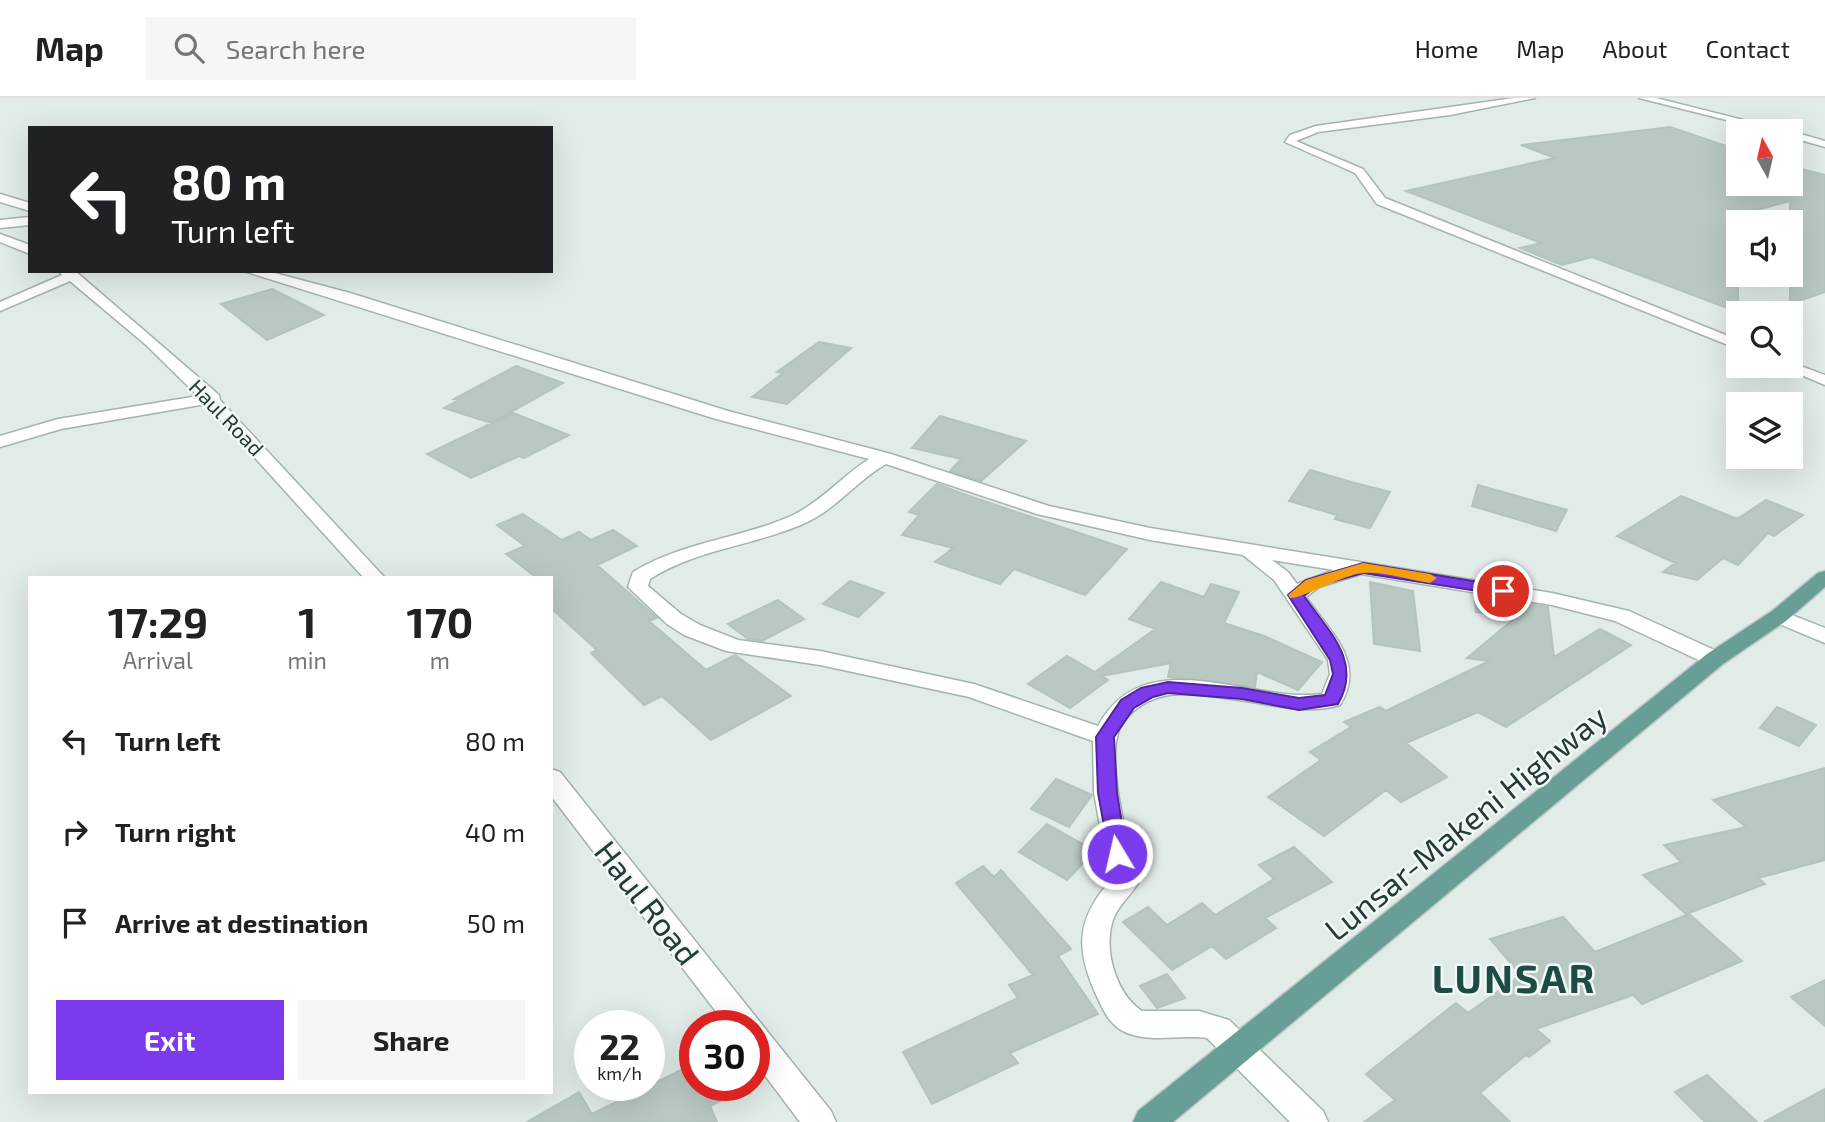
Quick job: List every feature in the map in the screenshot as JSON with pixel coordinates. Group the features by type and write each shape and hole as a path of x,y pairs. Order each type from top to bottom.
{"main road":[{"name":"Lunsar-Makeni Highway","path":"1149,1122 1715,659 1779,617 1825,576"}],"street":[{"path":"1530,98 1450,112 1316,129 1294,137 1290,142 1359,171 1381,201 1726,340"},
{"path":"1644,98 1732,119"},
{"path":"1803,138 1825,144"},
{"path":"0,198 28,205"},
{"path":"0,224 28,221"},
{"path":"0,238 28,249"},
{"path":"0,307 69,273"},
{"name":"Haul Road","path":"69,273 212,398 373,576"},
{"path":"259,273 345,296 722,415 885,458 1044,510 1150,534 1552,599 1622,617 1715,659"},
{"path":"1803,372 1825,380"},
{"path":"0,442 58,424 212,398"},
{"path":"885,458 865,467 818,509 666,562 640,576 638,587 674,619 692,630 734,646 820,658 974,691 1105,737"},
{"path":"1246,550 1269,565 1296,595 1339,660 1341,674 1332,700 1299,704 1242,694 1168,688 1147,692 1127,704 1105,737 1108,793 1124,883 1108,900 1097,921 1093,944 1100,974 1126,1019 1141,1025 1208,1024 1219,1029 1312,1122"},
{"path":"1296,595 1312,583 1363,568"},
{"path":"1779,617 1825,636"},
{"name":"Haul Road","path":"553,781 732,1010"},
{"path":"770,1058 820,1122"}],"building":[{"path":"1670,127 1726,146 1726,196 1803,196 1803,169 1825,175 1825,292 1799,301 1790,301 1790,287 1803,287 1803,210 1790,210 1790,201 1757,210 1726,210 1726,287 1738,287 1738,301 1726,301 1726,307 1592,257 1562,265 1520,248 1541,243 1406,191 1555,158 1521,145"},
{"path":"272,289 324,315 267,340 221,304"},
{"path":"819,342 851,348 787,404 752,397 783,373 777,372"},
{"path":"516,366 563,383 491,423 444,408 459,400 454,399"},
{"path":"513,413 569,435 524,458 519,456 471,478 427,454"},
{"path":"940,416 1026,441 981,481 950,471 961,459 912,448"},
{"path":"1310,470 1390,492 1370,528 1335,519 1337,515 1289,501"},
{"path":"937,484 1127,549 1085,595 1014,569 1000,584 935,562 953,548 902,535 919,515 909,512"},
{"path":"1478,485 1567,510 1556,531 1472,506"},
{"path":"1681,496 1737,519 1766,500 1803,515 1774,536 1768,533 1738,565 1723,558 1697,580 1663,572 1675,563 1617,536"},
{"path":"523,514 562,540 579,532 591,540 613,530 637,546 597,565 657,618 649,621 706,670 735,655 791,696 711,740 662,696 644,705 591,653 597,650 553,610 553,576 534,576 506,554 525,546 497,525"},
{"path":"850,581 884,593 858,617 823,604"},
{"path":"1161,582 1204,597 1211,584 1239,592 1224,623 1264,636 1322,662 1298,690 1257,672 1255,687 1168,677 1171,663 1102,676 1108,680 1070,708 1028,684 1067,656 1095,672 1155,629 1129,619"},
{"path":"1370,582 1413,591 1420,651 1374,644"},
{"path":"1475,595 1548,607 1554,657 1600,629 1631,645 1506,727 1478,712 1406,743 1447,777 1401,802 1386,790 1324,836 1268,797 1321,760 1310,752 1351,727 1344,722 1380,707 1386,711 1489,661 1467,658 1515,618 1476,612"},
{"path":"778,600 804,619 762,641 748,639 728,624"},
{"path":"1777,707 1816,725 1799,746 1760,728"},
{"path":"1825,768 1825,860 1758,878 1765,884 1686,914 1643,875 1681,862 1664,845 1746,827 1713,800"},
{"path":"1056,779 1092,795 1069,827 1031,809"},
{"path":"1047,824 1095,851 1067,880 1019,852"},
{"path":"1294,847 1332,882 1265,918 1276,928 1226,959 1212,946 1172,970 1123,922 1148,907 1167,925 1202,903 1215,915 1274,879 1259,865"},
{"path":"983,866 994,877 1001,870 1071,949 1058,956 1098,1014 1010,1053 1018,1063 932,1104 903,1052 1018,998 1009,985 1033,975 956,883"},
{"path":"1689,914 1742,961 1642,1004 1633,995 1536,1029 1550,1041 1529,1057 1526,1055 1480,1093 1510,1122 1364,1122 1395,1100 1366,1074 1456,1003 1468,1013 1521,975 1490,939 1563,917 1595,952"},
{"path":"1167,974 1185,998 1157,1008 1140,986"},
{"path":"1825,980 1825,1026 1791,997"},
{"path":"679,1071 679,1101 720,1101 710,1106 717,1122 527,1122 574,1095 574,1101 584,1101 592,1114 618,1101 665,1101 665,1078"},
{"path":"1707,1075 1757,1122 1705,1122 1675,1092"},
{"path":"1825,1089 1825,1122 1764,1122"}],"slow traffic":[{"path":"1296,595 1312,583 1334,574 1363,568 1430,578"}],"district":[{"name":"LUNSAR","path":"1514,977"}],"route":[{"path":"1117,854 1108,793 1105,737 1115,718 1127,704 1147,692 1168,688 1242,694 1299,704 1319,704 1332,700 1341,674 1339,660 1319,634 1296,595 1312,583 1334,574 1363,568 1503,591"}]}
